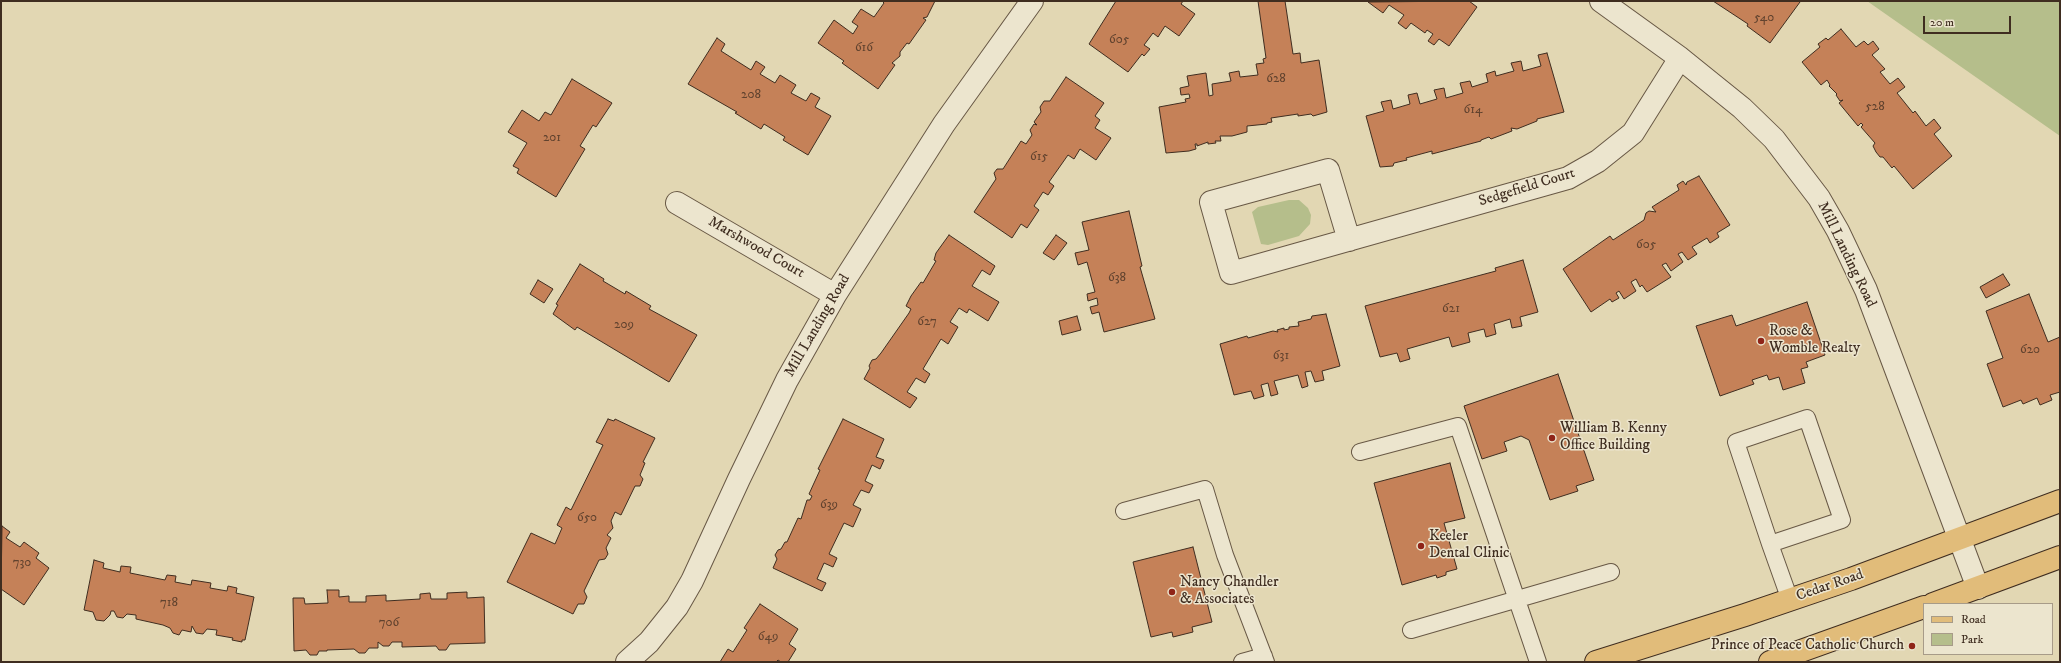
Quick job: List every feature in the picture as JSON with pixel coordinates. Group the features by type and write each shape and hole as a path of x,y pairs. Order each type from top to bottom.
{"main road":[{"name":"Cedar Road","path":"1596,662 1790,600 1960,540 2060,501"},
{"path":"1936,603 2060,557"},
{"path":"1770,662 1923,607"}],"street":[{"name":"Mill Landing Road","path":"628,662 649,642 677,607 692,581 784,387 835,295 944,124 1032,1"},
{"name":"Mill Landing Road","path":"1601,1 1680,58 1742,108 1774,139 1819,198 1838,231 1866,290 1978,588"},
{"name":"Sedgefield Court","path":"1349,240 1328,170 1211,202 1231,273 1349,240 1568,178 1598,161 1633,133 1680,58"},
{"name":"Marshwood Court","path":"677,202 835,295"}],"lane":[{"path":"1770,544 1842,520 1807,418 1736,442 1770,544 1790,600"},
{"path":"1360,452 1458,426 1538,662"},
{"path":"1124,510 1205,489 1225,555 1265,659 1242,662"},
{"path":"1411,630 1611,572"}],"green space":[{"path":"1867,1 2060,1 2060,136"},
{"path":"1289,200 1299,200 1308,208 1311,215 1310,224 1299,236 1268,245 1261,244 1252,212 1258,207"}],"building":[{"path":"882,1 935,1 927,17 923,18 926,20 909,44 907,43 900,52 900,56 892,63 895,65 878,89 842,63 844,61 818,43 834,20 853,34 858,26 852,22 861,9 874,17 884,3"},
{"path":"1116,1 1183,1 1181,4 1195,14 1179,36 1165,26 1158,37 1153,33 1144,45 1150,49 1144,56 1142,54 1128,72 1089,44"},
{"path":"1258,1 1285,1 1293,54 1300,53 1301,63 1319,60 1327,112 1313,116 1311,114 1298,116 1298,114 1271,118 1272,122 1267,124 1247,126 1247,132 1232,136 1220,136 1221,141 1215,141 1216,143 1208,144 1208,142 1197,146 1197,144 1195,144 1196,149 1166,153 1159,107 1186,102 1185,99 1190,98 1189,94 1181,95 1180,88 1189,86 1187,76 1206,73 1209,96 1213,95 1212,84 1231,81 1229,73 1239,71 1240,77 1258,75 1256,64 1264,63 1263,59 1266,58"},
{"path":"1469,1 1477,7 1449,46 1439,39 1434,45 1428,41 1433,34 1427,30 1425,33 1411,23 1406,29 1398,23 1404,15 1389,5 1383,13 1368,2"},
{"path":"1713,1 1800,2 1770,43 1747,26 1748,24"},
{"path":"1841,29 1856,47 1864,41 1868,45 1873,41 1879,49 1872,55 1885,69 1880,72 1890,84 1898,78 1905,87 1897,93 1913,113 1915,111 1926,126 1934,119 1941,128 1934,134 1952,156 1913,189 1894,166 1892,168 1883,157 1880,157 1876,152 1873,146 1875,143 1861,127 1863,125 1861,123 1858,126 1839,103 1843,100 1840,101 1836,95 1837,94 1829,86 1830,85 1827,80 1821,85 1802,62 1820,47 1818,44 1826,38 1828,40"},
{"path":"717,38 725,44 721,51 751,70 756,61 765,67 760,74 775,83 780,75 796,85 791,93 806,101 811,93 820,98 815,107 831,116 808,155 783,140 785,137 764,124 761,129 735,113 737,112 688,84"},
{"path":"1547,53 1564,112 1537,119 1537,121 1517,129 1511,128 1512,131 1491,139 1489,137 1481,141 1432,154 1432,151 1406,158 1407,160 1394,163 1393,166 1380,167 1366,116 1384,111 1381,102 1391,100 1393,109 1410,104 1408,95 1417,93 1420,104 1437,99 1434,90 1444,88 1446,98 1463,93 1460,83 1470,81 1472,87 1488,82 1486,74 1495,71 1496,76 1514,71 1511,63 1521,61 1523,71 1541,66 1538,55"},
{"path":"1066,77 1104,103 1095,116 1100,120 1095,128 1111,138 1096,160 1080,149 1074,159 1068,155 1049,182 1054,186 1048,195 1043,192 1034,206 1039,210 1027,228 1021,224 1012,238 974,212 996,179 994,173 997,169 1003,169 1021,141 1026,144 1032,135 1030,130 1034,124 1037,125 1034,122 1041,112 1040,107 1044,101 1050,101"},
{"path":"572,79 612,103 596,127 593,125 580,146 585,149 556,197 517,173 519,169 513,166 527,143 508,132 522,110 539,121 545,112 551,115"},
{"path":"1699,176 1730,225 1717,233 1719,237 1710,243 1707,238 1692,247 1697,254 1688,260 1682,252 1678,254 1683,262 1671,271 1666,263 1662,265 1671,277 1647,292 1642,285 1640,287 1636,279 1631,282 1636,291 1624,299 1619,291 1616,293 1619,298 1612,302 1610,299 1591,312 1563,269 1610,236 1613,240 1644,220 1646,213 1649,211 1656,212 1652,207 1679,190 1677,185 1683,181 1686,185 1687,182"},
{"path":"1129,211 1142,266 1140,267 1155,319 1104,332 1099,312 1092,314 1090,307 1098,305 1097,298 1088,301 1087,294 1095,292 1087,262 1078,265 1075,253 1089,250 1082,222"},
{"path":"949,235 995,266 990,275 982,270 972,286 999,302 988,321 969,309 967,313 959,308 950,322 958,327 948,344 941,339 923,369 930,374 925,383 916,378 907,392 917,398 910,408 864,379 870,368 869,366 872,360 876,359 881,353 909,313 911,309 906,306 911,296 921,282 923,283 936,261 934,260 936,253"},
{"path":"1056,235 1067,243 1054,260 1043,253"},
{"path":"1523,260 1538,312 1520,317 1522,326 1512,328 1510,319 1494,324 1496,334 1486,337 1484,329 1468,333 1470,342 1452,347 1449,337 1407,349 1410,359 1400,362 1397,353 1380,357 1365,306 1496,271 1495,268"},
{"path":"580,264 604,279 603,281 625,294 626,291 651,306 649,309 697,335 669,382 577,327 575,330 553,314 558,305 556,304"},
{"path":"2003,274 2010,285 1986,298 1980,287"},
{"path":"538,280 553,289 544,303 530,294"},
{"path":"2029,294 2048,342 2060,337 2060,392 2050,395 2052,400 2040,405 2037,398 2023,404 2021,400 2003,407 1987,364 2003,358 1986,311"},
{"name":"Rose & Womble Realty","path":"1807,302 1825,355 1806,362 1808,367 1801,369 1805,383 1783,390 1779,377 1769,380 1767,375 1752,380 1754,384 1720,396 1696,326 1732,315 1736,326"},
{"path":"1326,314 1340,366 1322,371 1324,380 1315,382 1311,371 1305,372 1308,386 1302,388 1298,375 1274,381 1278,394 1271,396 1268,383 1261,385 1264,396 1254,399 1251,391 1234,395 1220,344 1247,336 1248,338 1273,331 1278,332 1277,330 1284,328 1284,330 1289,329 1289,327 1299,326 1298,322 1311,319 1312,316"},
{"path":"1077,316 1081,330 1062,335 1059,321"},
{"name":"William B. Kenny Office Building","path":"1558,374 1594,480 1576,486 1578,491 1550,500 1529,440 1521,436 1504,442 1507,451 1482,459 1464,406"},
{"path":"608,419 614,421 615,419 655,438 643,462 645,463 640,475 643,479 640,486 635,486 621,515 615,512 611,521 613,528 607,535 611,538 606,548 608,554 605,559 599,560 584,591 587,597 584,604 578,604 573,614 507,582 531,533 555,544 562,528 557,525 566,507 571,510 603,445 596,442"},
{"path":"843,419 884,439 876,457 884,460 880,469 872,465 865,481 873,485 869,493 861,490 853,505 861,509 853,527 844,523 829,554 837,558 833,567 824,563 817,579 826,583 822,591 773,568 777,559 775,555 785,542 787,542 798,518 801,519 807,500 810,500 812,496 809,494 820,470 818,469"},
{"name":"Keeler Dental Clinic","path":"1450,463 1465,518 1444,523 1457,569 1446,572 1446,575 1437,578 1436,575 1402,585 1374,483"},
{"path":"2,526 10,532 6,538 20,547 24,542 39,553 36,558 49,568 24,605 1,589"},
{"name":"Nancy Chandler & Associates","path":"1193,547 1212,622 1192,627 1193,632 1173,637 1172,632 1151,637 1133,562"},
{"path":"94,560 104,563 103,568 120,572 121,566 131,567 130,573 165,580 167,575 176,576 175,582 191,585 192,580 211,583 210,588 227,591 228,586 237,588 236,593 254,597 245,640 242,640 242,642 232,640 233,638 216,635 217,630 207,629 203,634 196,633 192,626 191,632 182,630 179,635 173,633 170,628 163,625 136,619 136,615 127,614 123,618 117,617 114,611 111,611 110,615 104,621 96,620 93,612 84,610"},
{"path":"327,590 339,590 339,597 349,596 349,602 366,602 366,596 386,595 386,601 420,599 420,594 430,593 431,599 447,599 447,593 467,592 467,598 484,597 485,643 450,644 446,650 439,650 436,646 402,647 402,642 392,642 389,646 383,646 378,642 378,648 369,648 365,653 359,653 354,649 319,651 317,655 310,655 306,650 294,651 293,598 304,598 305,604 328,603"},
{"path":"760,604 798,629 789,644 796,649 788,662 781,662 778,660 776,662 720,662 728,649 733,652 747,630 744,628"}],"place":[{"name":"Rose & Womble Realty","path":"1761,341"},
{"name":"William B. Kenny Office Building","path":"1552,438"},
{"name":"Keeler Dental Clinic","path":"1421,546"},
{"name":"Nancy Chandler & Associates","path":"1172,592"},
{"name":"Prince of Peace Catholic Church","path":"1912,646"}]}
